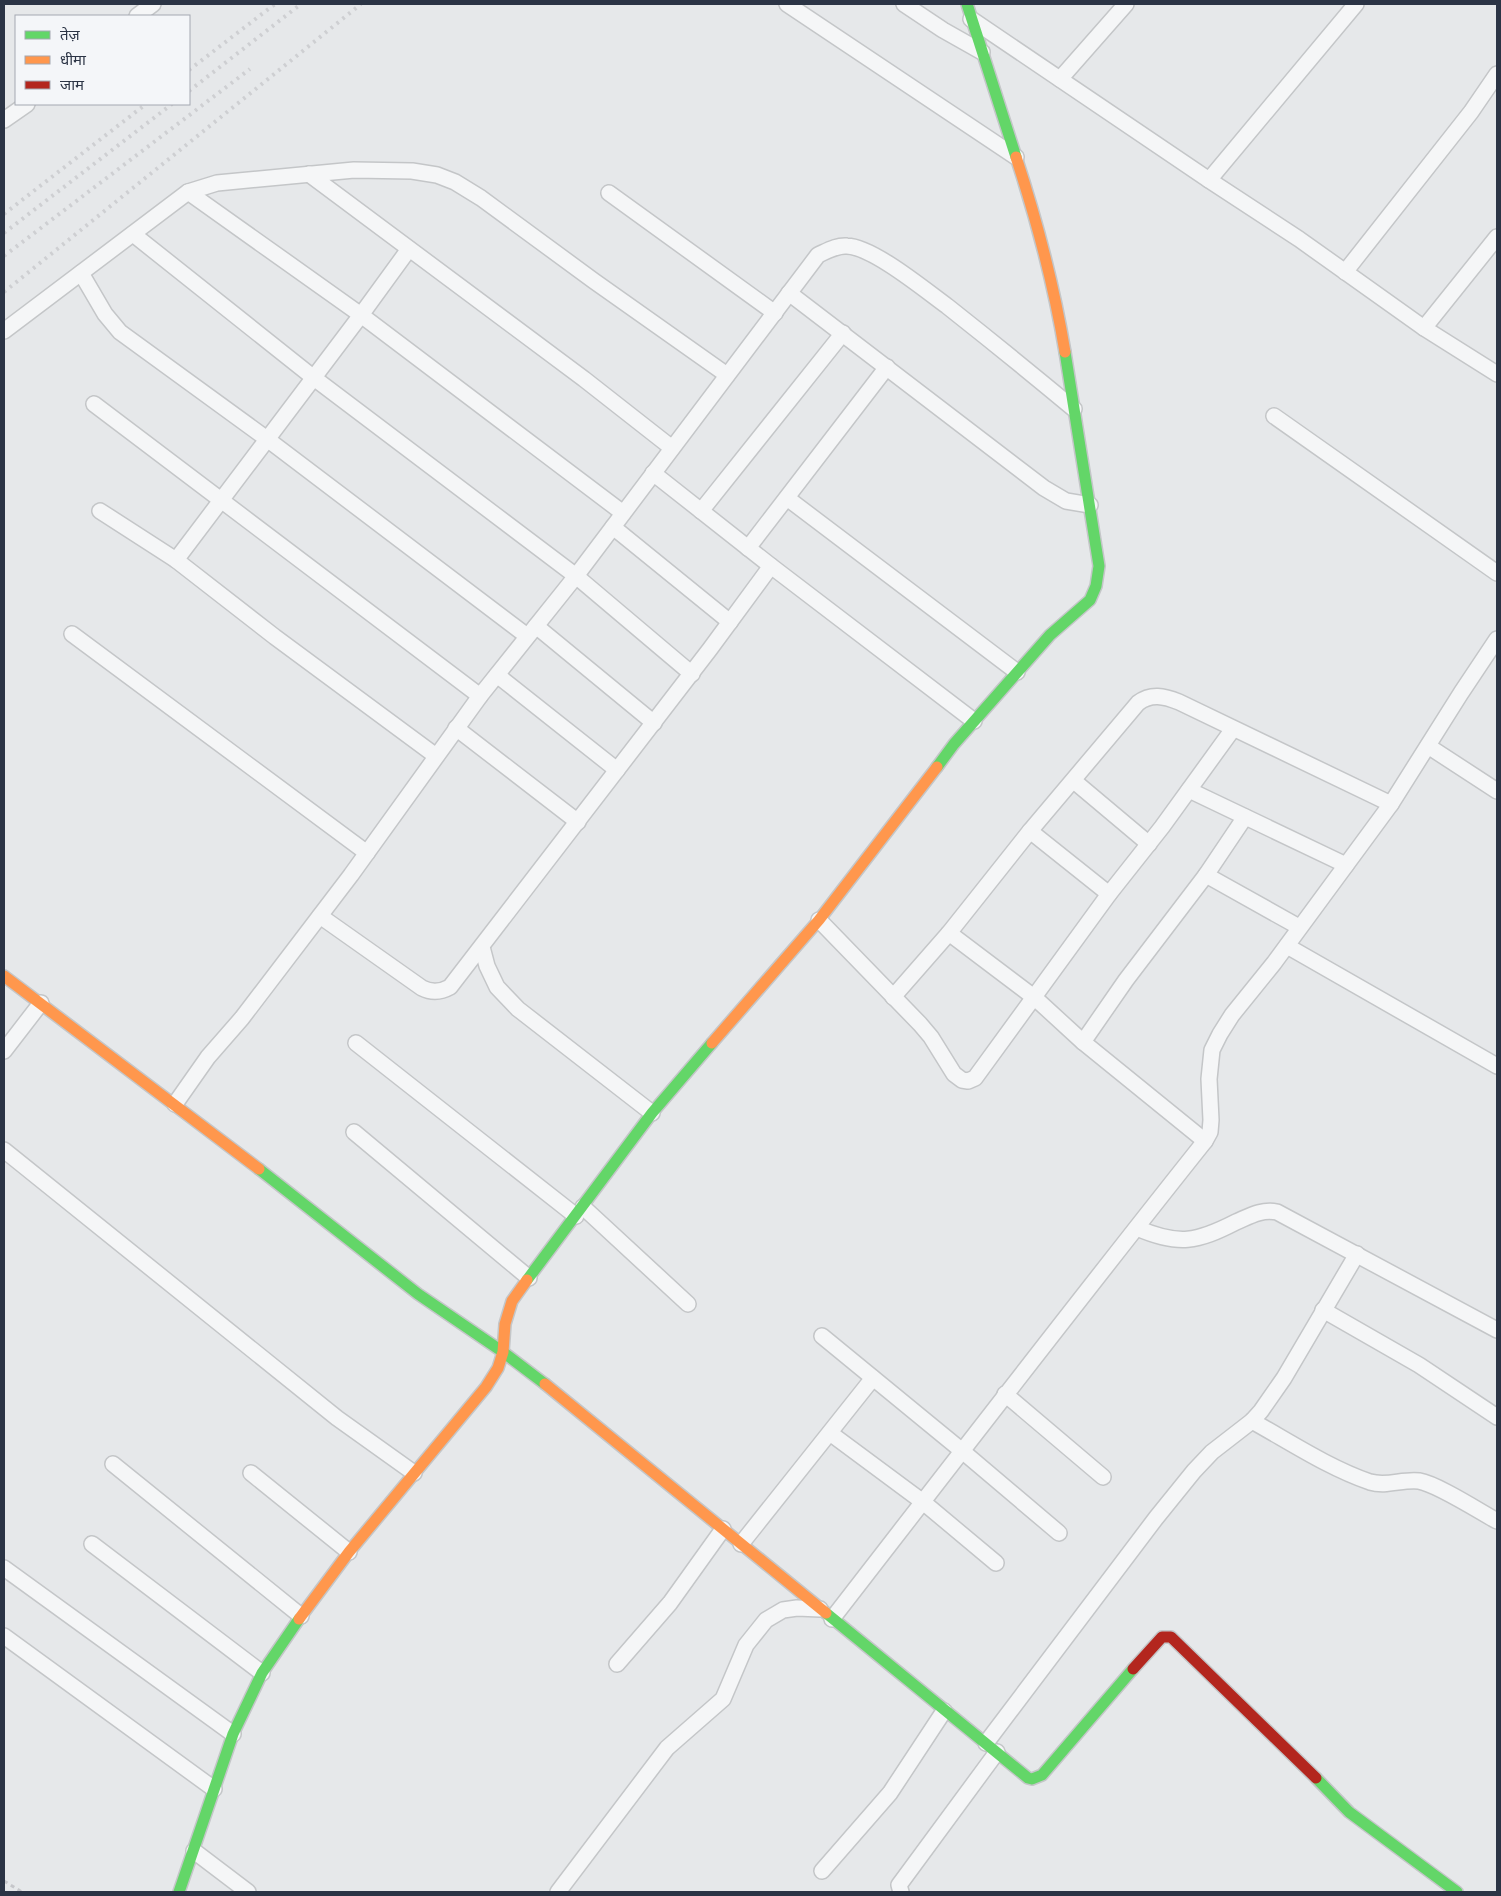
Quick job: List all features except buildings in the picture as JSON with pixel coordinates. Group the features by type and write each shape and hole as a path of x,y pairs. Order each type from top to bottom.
{"street":[{"path":"138,15 153,4"},
{"path":"787,4 1016,157"},
{"path":"904,4 949,34 982,52"},
{"path":"180,1892 232,1734 262,1674 301,1616 349,1552 486,1387 498,1368 503,1352 505,1324 512,1301 652,1113 819,920 914,794 974,721 1050,635 1090,600 1096,586 1099,566 1090,505 1062,335 1050,275 1030,199 966,4"},
{"path":"1060,79 1126,4"},
{"path":"1208,180 1356,4"},
{"path":"971,19 1208,180 1299,239 1424,328 1497,374"},
{"path":"1345,272 1471,112 1497,74"},
{"path":"4,120 26,105"},
{"path":"4,331 188,192 217,183 309,174 354,170 412,171 438,175 455,182 481,198 727,375"},
{"path":"309,174 584,378 672,448"},
{"path":"188,192 361,315 624,513"},
{"path":"609,193 776,313"},
{"path":"132,234 314,378 576,576 692,674"},
{"path":"1424,328 1497,237"},
{"path":"175,1104 208,1057 242,1018 320,916 480,696 576,576 818,255 834,248 847,246 859,249 904,273 1003,350 1074,409"},
{"path":"176,560 409,249"},
{"path":"80,273 105,314 120,332 531,631 654,723"},
{"path":"789,293 1044,488 1066,501 1090,505"},
{"path":"701,511 843,333"},
{"path":"748,548 887,367"},
{"path":"94,404 480,696"},
{"path":"1274,416 1497,573"},
{"path":"653,473 770,566 974,721"},
{"path":"787,498 1017,672"},
{"path":"100,511 176,560 275,637 436,756"},
{"path":"613,527 730,622"},
{"path":"320,916 428,992 444,990 450,987 692,674 770,566"},
{"path":"72,634 367,853"},
{"path":"826,1614 923,1502 961,1450 1204,1141 1210,1132 1212,1050 1220,1034 1232,1015 1253,990 1392,804 1460,693 1497,639"},
{"path":"497,675 617,770"},
{"path":"893,998 949,933 1030,831 1144,698 1161,696 1170,698 1392,804"},
{"path":"456,728 578,822"},
{"path":"819,920 930,1037 954,1074 962,1080 968,1081 976,1078 1109,894 1149,844 1233,729"},
{"path":"1428,746 1497,791"},
{"path":"1074,781 1149,844"},
{"path":"1189,790 1346,865"},
{"path":"1084,1042 1126,980 1206,875 1245,817"},
{"path":"1030,831 1109,894"},
{"path":"1206,875 1299,927"},
{"path":"949,933 1035,998 1084,1042 1204,1141"},
{"path":"1286,946 1497,1066"},
{"path":"482,947 487,966 497,987 518,1009 652,1113"},
{"path":"4,976 175,1104 418,1294 503,1352 1028,1778 1032,1780 1037,1779 1158,1641 1162,1637 1171,1637 1304,1765 1349,1812 1457,1892"},
{"path":"4,1051 41,1003"},
{"path":"356,1043 579,1212 688,1304"},
{"path":"354,1132 529,1278"},
{"path":"4,1150 337,1418 414,1473"},
{"path":"1137,1228 1159,1238 1196,1239 1218,1232 1251,1215 1266,1210 1277,1212 1497,1330"},
{"path":"901,1892 899,1885 992,1747 1156,1518 1212,1452 1252,1421 1270,1399 1357,1254"},
{"path":"1323,1310 1419,1365 1497,1417"},
{"path":"822,1336 1059,1533"},
{"path":"741,1544 873,1378"},
{"path":"1005,1394 1103,1477"},
{"path":"1252,1421 1362,1479 1379,1484 1407,1481 1421,1482 1433,1486 1497,1521"},
{"path":"830,1433 923,1502 996,1562"},
{"path":"113,1464 301,1616"},
{"path":"251,1473 349,1552"},
{"path":"617,1664 675,1597 723,1529"},
{"path":"92,1544 262,1674"},
{"path":"4,1568 232,1734"},
{"path":"558,1892 667,1748 723,1700 746,1644 761,1626 774,1614 783,1610 797,1608 826,1614"},
{"path":"4,1636 214,1789"},
{"path":"822,1871 890,1793 944,1711"},
{"path":"194,1851 248,1892"}],"path":[{"path":"4,1881 22,1892"}],"railway":[{"path":"190,69 275,4"},
{"path":"190,90 301,4"},
{"path":"4,292 361,4"},
{"path":"4,256 250,69"},
{"path":"4,214 145,105"},
{"path":"4,233 171,105"}],"traffic: fast":[{"path":"967,4 1016,157"},
{"path":"937,767 954,744 1050,635 1090,600 1096,586 1099,566 1065,352"},
{"path":"527,1280 652,1113 712,1043"},
{"path":"259,1169 418,1294 503,1352 545,1384"},
{"path":"826,1613 1028,1778 1032,1779 1042,1775 1133,1669"},
{"path":"179,1892 233,1734 262,1673 299,1619"},
{"path":"1316,1778 1349,1812 1457,1892"}],"traffic: slow":[{"path":"1016,157 1044,254 1065,352"},
{"path":"712,1043 819,920 937,767"},
{"path":"4,976 259,1169"},
{"path":"299,1619 349,1552 486,1387 498,1368 503,1352 505,1324 512,1301 527,1280"},
{"path":"545,1384 826,1613"}],"traffic: jam":[{"path":"1133,1669 1162,1637 1171,1637 1316,1778"}]}
